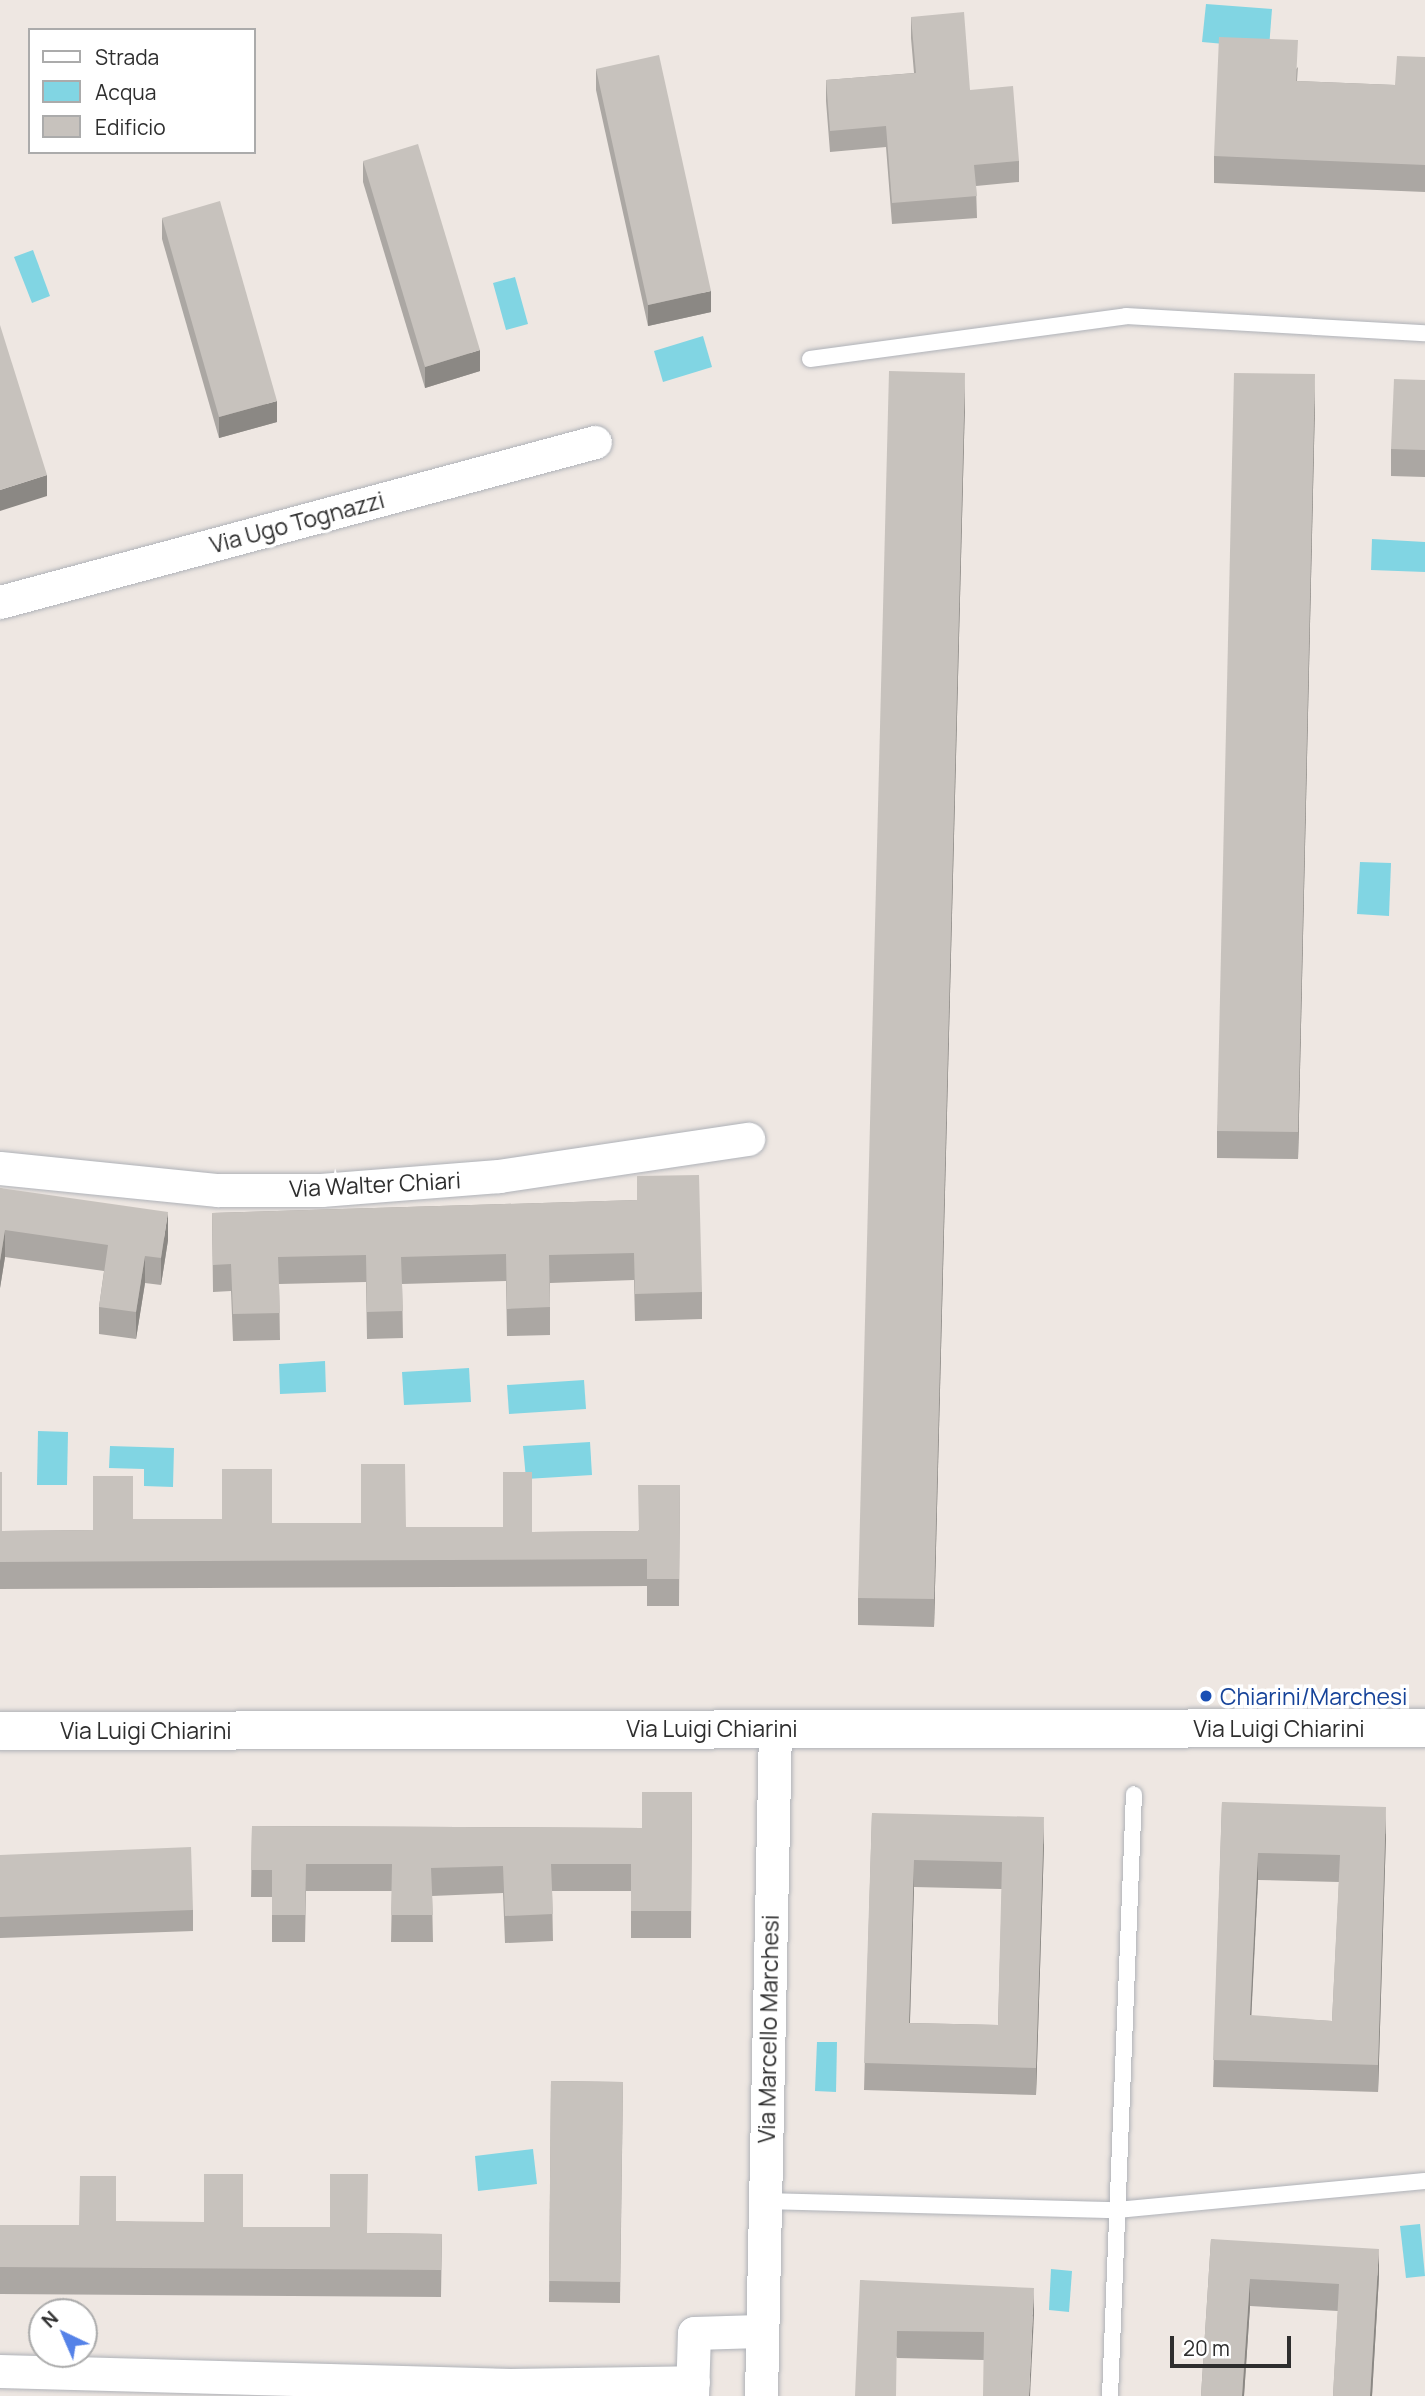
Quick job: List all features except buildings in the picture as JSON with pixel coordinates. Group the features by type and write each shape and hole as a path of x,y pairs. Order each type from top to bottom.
{"street":[{"name":"Via Ugo Tognazzi","path":"0,602 595,442"},
{"name":"Via Walter Chiari","path":"0,1168 218,1189 321,1190 499,1176 748,1139"},
{"name":"Via Luigi Chiarini","path":"0,1731 775,1727 1425,1728"},
{"name":"Via Marcello Marchesi","path":"761,2396 759,2331 775,1727"},
{"path":"0,2371 692,2389 694,2333 759,2331"}],"lane":[{"path":"810,359 1126,316 1425,333"},
{"path":"1110,2396 1134,1794"},
{"path":"764,2201 1117,2210 1425,2181"}],"water":[{"path":"1206,4 1272,9 1269,48 1202,42"},
{"path":"33,250 50,296 32,303 14,257"},
{"path":"515,277 528,324 506,330 493,283"},
{"path":"703,336 712,367 663,382 654,351"},
{"path":"1372,539 1425,542 1425,572 1371,570"},
{"path":"1360,862 1391,863 1389,916 1357,914"},
{"path":"325,1361 326,1392 280,1394 279,1364"},
{"path":"469,1368 471,1402 404,1405 402,1372"},
{"path":"584,1380 586,1409 509,1414 507,1385"},
{"path":"38,1431 68,1432 67,1485 37,1485"},
{"path":"590,1442 592,1475 526,1479 523,1446"},
{"path":"110,1446 174,1448 173,1487 144,1486 144,1469 109,1468"},
{"path":"817,2042 837,2042 836,2092 815,2091"},
{"path":"533,2149 537,2184 478,2191 475,2156"},
{"path":"1420,2224 1425,2276 1406,2278 1400,2226"},
{"path":"1051,2269 1072,2271 1069,2312 1049,2310"}],"place":[{"name":"Chiarini/Marchesi","path":"1206,1696"}]}
